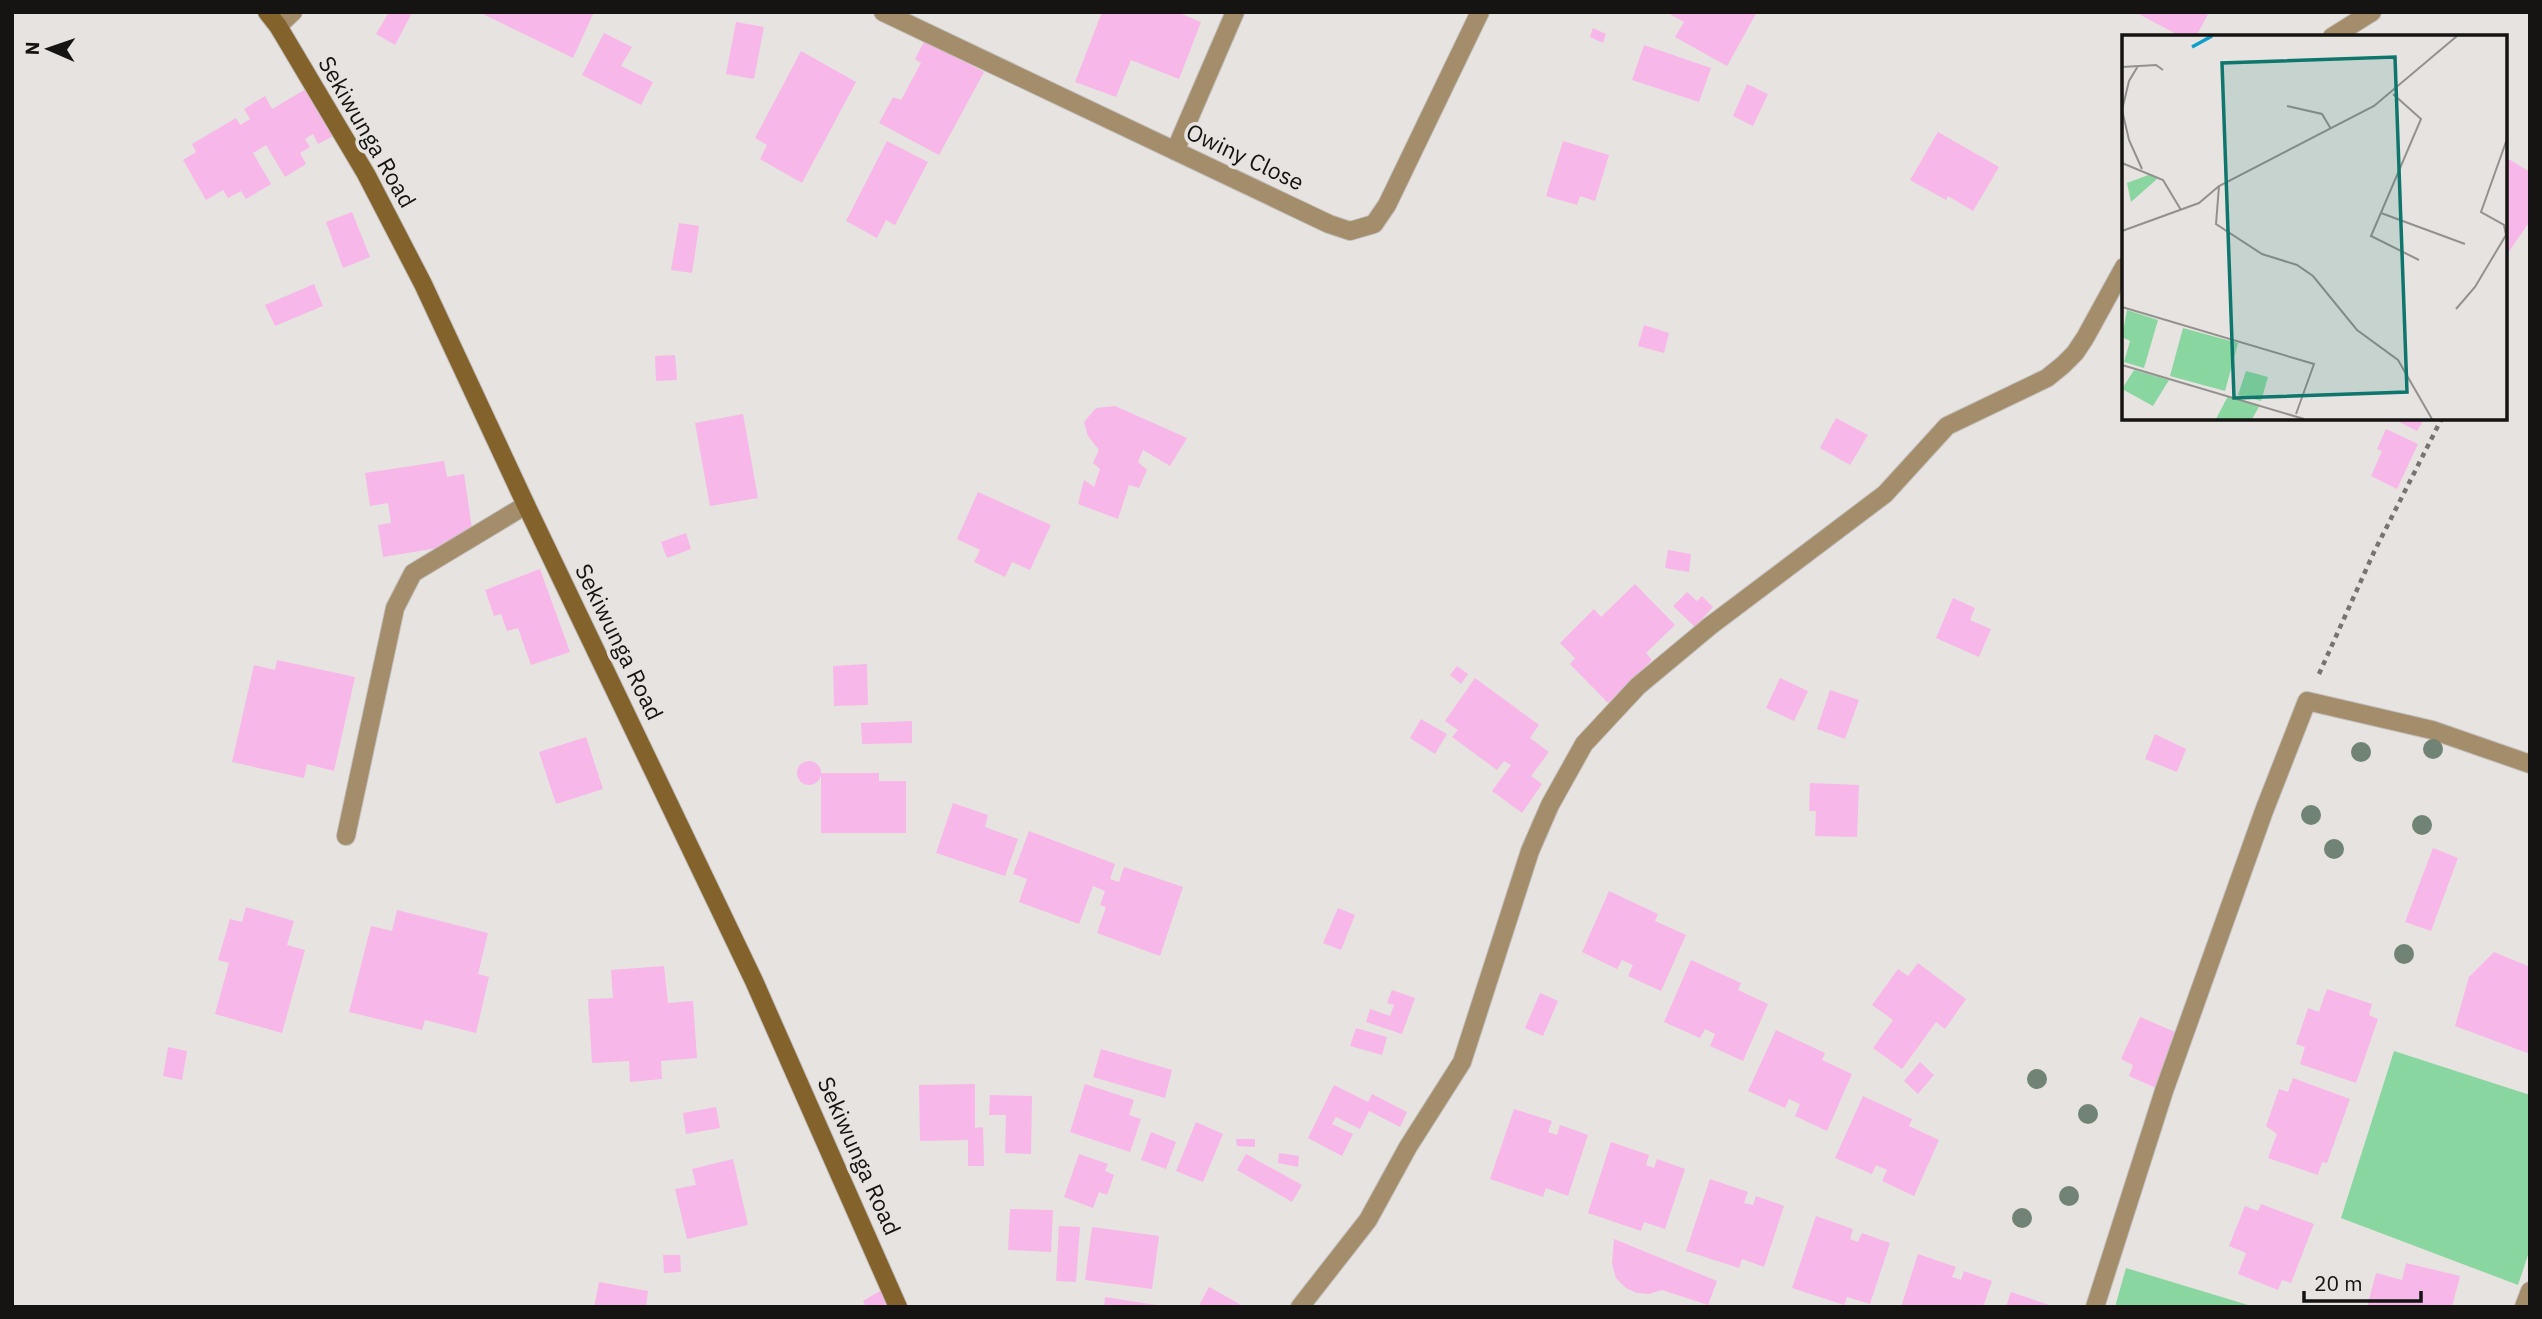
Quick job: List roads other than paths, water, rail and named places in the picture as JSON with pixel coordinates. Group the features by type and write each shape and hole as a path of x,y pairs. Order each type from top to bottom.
{"main road":[{"name":"Sekiwunga Road","path":"273,19 366,174 423,284 754,981 898,1307"}],"street":[{"path":"273,19 293,12"},
{"name":"Owiny Close","path":"883,12 1329,224 1350,231 1374,224 1387,205 1480,12"},
{"path":"1175,151 1235,12"},
{"path":"2335,35 2372,12"},
{"path":"1300,1307 1368,1220 1408,1147 1462,1062 1530,851 1550,804 1584,744 1638,686 1710,626 1885,494 1947,426 2047,378 2063,365 2076,353 2122,271"},
{"path":"346,836 395,608 413,573 526,505"},
{"path":"2095,1307 2164,1091 2264,811 2307,701 2431,730 2530,764"},
{"path":"2524,1307 2530,1291"}]}
